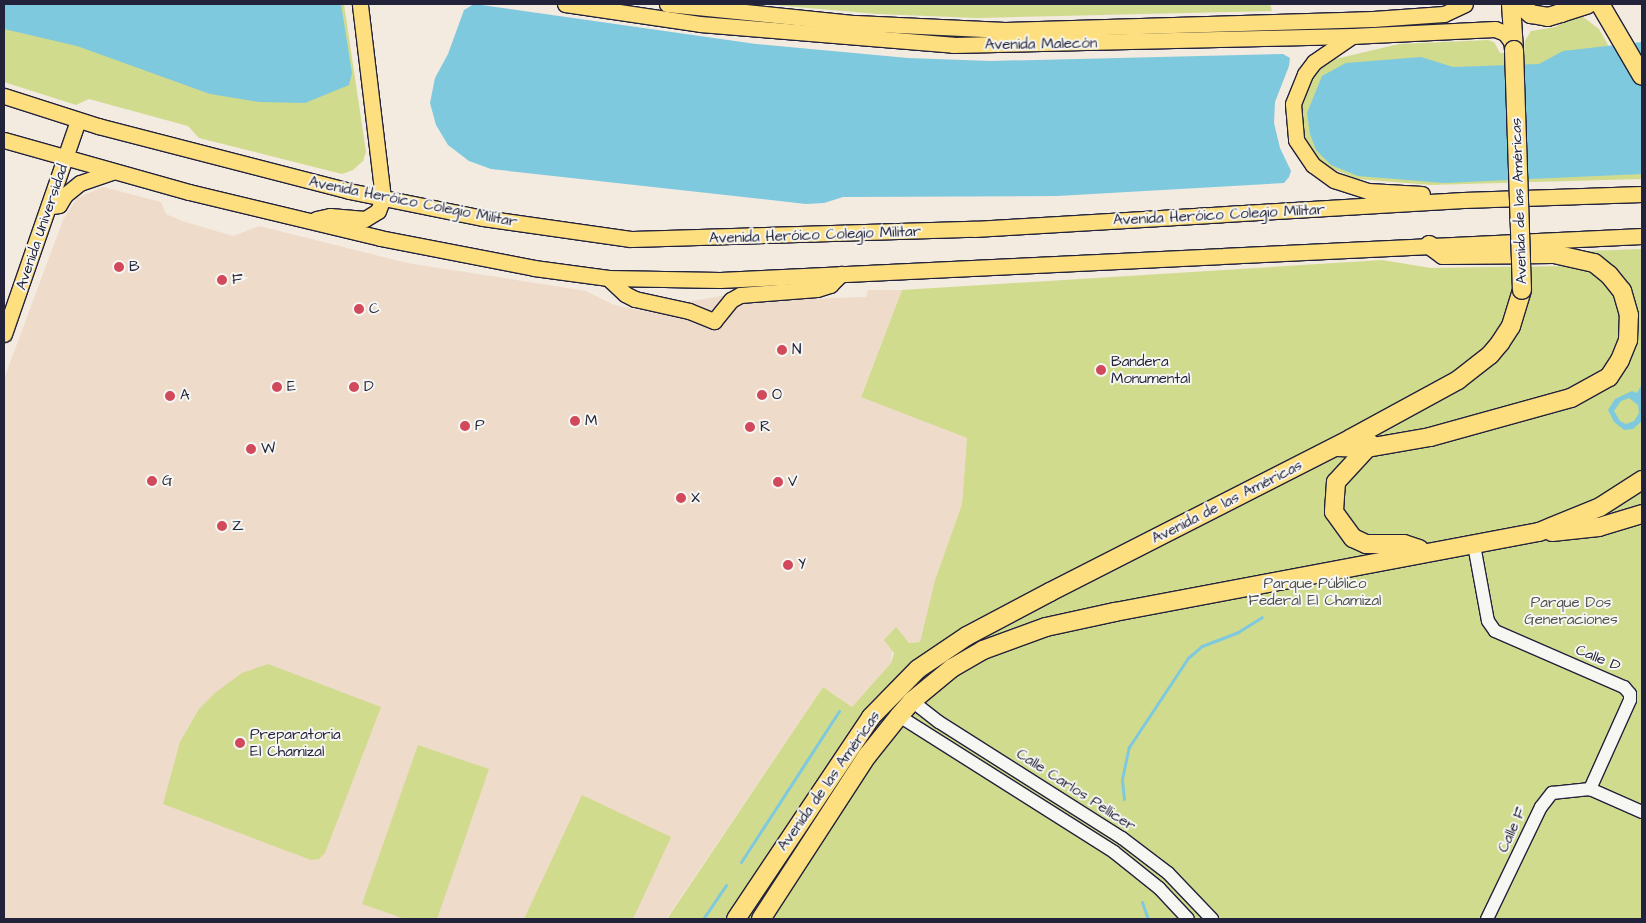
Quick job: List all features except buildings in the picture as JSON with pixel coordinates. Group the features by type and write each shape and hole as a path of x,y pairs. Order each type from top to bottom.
{"highway":[{"name":"Avenida de las Américas","path":"736,919 870,717 918,669 967,636 1333,447 1458,380 1490,355 1511,326 1522,290 1511,4"},
{"path":"1519,4 1539,17 1565,8 1588,4"},
{"path":"1600,4 1642,76"},
{"path":"1333,447 1367,448 1430,437 1571,398 1609,377 1620,360 1628,340 1629,315 1622,291 1609,275 1594,264 1554,254 1443,255 1429,245"},
{"path":"1420,400 1367,448 1336,482 1334,512 1342,527 1353,538 1366,544 1404,544 1428,551"},
{"name":"Avenida de las Américas","path":"761,919 868,756 899,716 912,701 952,668 982,650 1046,627 1428,551 1474,545 1539,532 1600,507 1642,480"},
{"path":"1539,532 1578,531 1642,514"}],"main road":[{"path":"307,221 330,216 365,218 378,211 383,198 360,4"},
{"name":"Avenida Malecón","path":"565,4 700,24 954,45 1352,36 1495,29 1505,34 1513,47"},
{"name":"Avenida Malecón","path":"668,4 836,22 1005,30 1374,19 1444,14 1465,4"},
{"path":"1352,36 1314,62 1298,88 1293,118 1301,152 1324,174 1351,187 1463,200"},
{"name":"Avenida Heróico Colegio Militar","path":"4,96 78,120 383,198 533,226 630,239 974,229 1463,200 1642,194"},
{"name":"Avenida Universidad","path":"4,334 50,206 78,120"},
{"path":"4,140 114,172 307,221 459,254 608,278 683,281 1642,236"},
{"path":"50,206 59,205 65,195 80,183 114,172"},
{"path":"608,278 625,294 635,299 689,311 714,321 735,297 817,289 830,284 841,274"}],"street":[{"name":"Calle D","path":"1474,545 1488,622 1494,631 1624,687 1630,694 1630,700 1590,789"},
{"name":"Calle Carlos Pellicer","path":"912,701 939,722 1122,838 1168,873 1212,919"},
{"name":"Calle Carlos Pellicer","path":"899,716 1114,852 1160,888 1188,919"},
{"path":"1590,789 1642,812"},
{"name":"Calle F","path":"1487,919 1547,797 1560,790 1590,789"}],"shaded area":[{"path":"103,187 161,202 166,214 182,221 233,236 259,226 407,263 586,291 614,305 675,317 680,303 733,294 741,301 866,297 868,290 902,290 861,396 967,438 962,504 935,580 920,642 909,643 895,628 891,663 852,707 823,687 666,919 4,919 4,379 63,220 77,198"}],"green space":[{"path":"4,4 344,4 366,152 363,161 353,170 342,174 199,138 188,126 89,99 76,105 4,82"},
{"path":"761,4 1270,4 1272,11 977,18 878,14"},
{"path":"1576,17 1583,17 1599,29 1642,105 1642,179 1431,185 1357,179 1326,166 1311,152 1302,134 1300,104 1306,88 1318,70 1331,60 1399,44 1488,40 1494,42 1500,53 1524,52 1525,41 1531,31 1555,27"},
{"name":"Parque Público Federal El Chamizal","path":"1642,249 1642,919 667,919 823,687 852,707 891,663 894,653 884,640 896,627 909,643 920,642 935,580 962,504 967,438 861,397 902,290 1382,260 1431,268 1567,266 1585,251"},
{"path":"268,664 381,707 325,853 319,859 311,860 163,804 180,742 199,709 216,692 242,673"},
{"path":"418,745 489,769 437,919 405,919 362,904"},
{"path":"582,795 671,837 633,919 524,919"}],"water":[{"path":"4,4 341,4 352,73 349,85 305,103 259,102 210,94 77,46 4,29"},
{"path":"474,4 756,44 908,58 991,61 1283,54 1290,58 1289,66 1275,102 1274,123 1280,148 1291,171 1284,183 1057,196 843,197 824,203 806,204 491,169 469,161 448,145 436,125 430,103 435,78 448,54 464,10"},
{"path":"1642,42 1642,174 1444,183 1358,176 1331,165 1316,150 1310,134 1307,113 1322,76 1346,63 1421,57 1453,67 1539,64 1563,51"},
{"path":"1642,384 1639,393 1642,396 1642,421 1633,429 1624,430 1614,422 1608,410 1615,399 1632,391 1637,393","holes":["1629,398 1638,405 1639,413 1634,421 1626,424 1620,421 1614,411 1621,401"]}],"waterway":[{"path":"1639,393 1642,388"},
{"path":"1124,799 1122,779 1129,747 1188,658 1202,646 1238,632 1262,617"},
{"path":"741,862 839,711"},
{"path":"703,919 726,885"},
{"path":"1142,902 1148,919"}],"place":[{"name":"B","path":"119,267"},
{"name":"F","path":"222,280"},
{"name":"C","path":"359,309"},
{"name":"N","path":"782,350"},
{"name":"Bandera Monumental","path":"1101,370"},
{"name":"E","path":"277,387"},
{"name":"D","path":"354,387"},
{"name":"O","path":"762,395"},
{"name":"A","path":"170,396"},
{"name":"M","path":"575,421"},
{"name":"P","path":"465,426"},
{"name":"R","path":"750,427"},
{"name":"W","path":"251,449"},
{"name":"G","path":"152,481"},
{"name":"V","path":"778,482"},
{"name":"X","path":"681,498"},
{"name":"Z","path":"222,526"},
{"name":"Y","path":"788,565"},
{"name":"Preparatoria El Chamizal","path":"240,743"}],"park label":[{"name":"Parque Dos Generaciones","path":"1571,610"}]}
